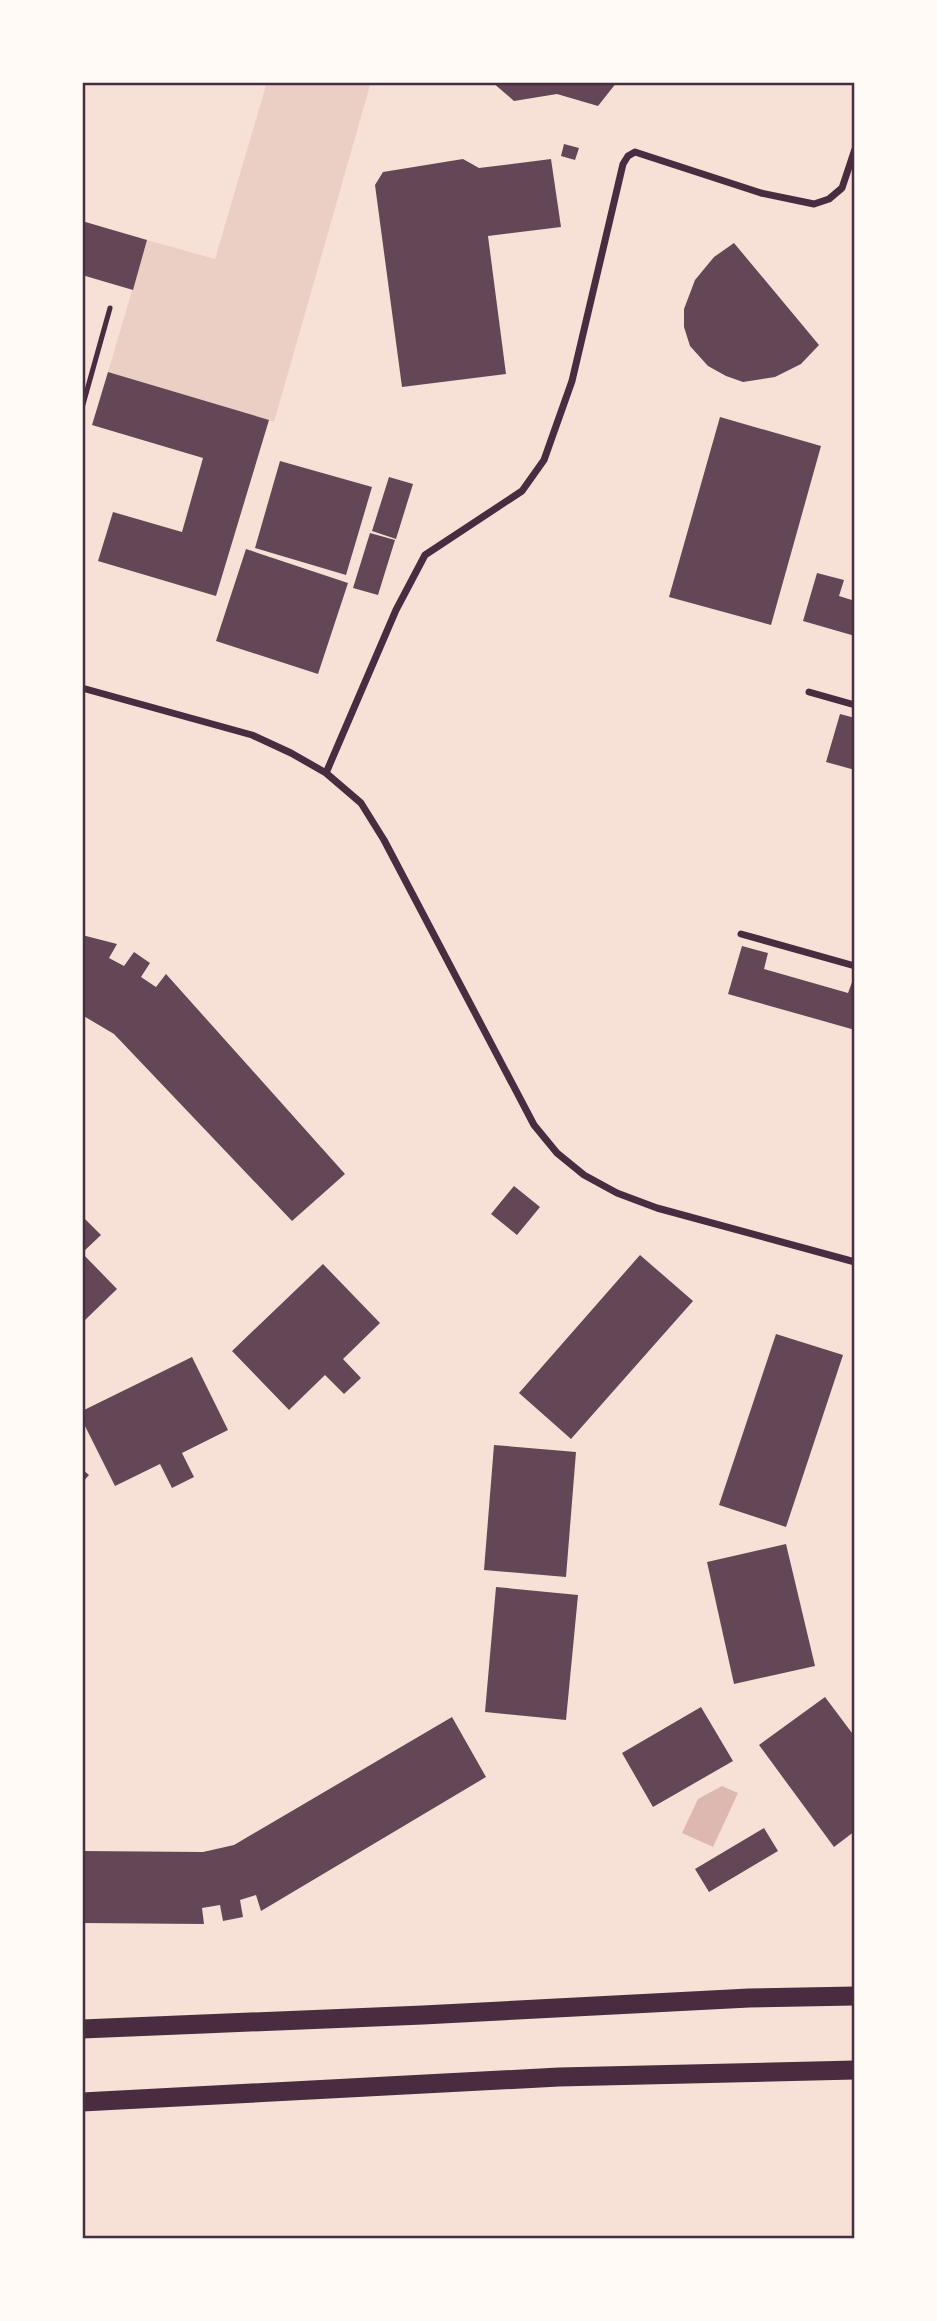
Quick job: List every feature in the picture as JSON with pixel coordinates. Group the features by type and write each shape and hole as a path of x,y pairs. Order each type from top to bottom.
{"highway":[{"path":"82,2029 749,1998 855,1996"},
{"path":"82,2102 559,2077 855,2070"}],"street":[{"path":"326,773 396,610 425,555 522,491 544,460 572,382 623,164 628,156 635,152 761,193 814,204 829,199 842,188 855,149"},
{"path":"82,688 252,735 326,773 360,803 384,840 534,1125 557,1153 595,1181 617,1193 657,1208 855,1262"},
{"path":"809,692 855,705"},
{"path":"741,934 855,966"}],"lane":[{"path":"82,408 110,308"}],"shaded area":[{"path":"267,82 371,82 274,422 108,372 147,240 215,259"},
{"path":"722,1786 738,1793 713,1847 682,1833 698,1799"}],"building":[{"path":"492,82 617,82 598,106 557,94 514,101"},
{"path":"564,144 579,148 575,160 561,156"},
{"path":"463,159 479,168 551,159 561,227 488,236 506,374 402,387 375,185 383,172"},
{"path":"82,221 147,240 133,290 82,275"},
{"path":"734,243 819,345 801,364 775,377 743,382 726,376 708,366 690,346 684,327 684,309 695,280 714,257"},
{"path":"108,372 269,420 216,596 98,561 113,512 182,532 203,458 92,425"},
{"path":"720,417 821,446 771,625 669,597"},
{"path":"280,461 372,487 346,575 255,548"},
{"path":"389,477 413,484 396,539 372,531"},
{"path":"370,533 395,540 378,595 353,588"},
{"path":"246,549 348,583 318,674 216,641"},
{"path":"817,573 844,580 839,596 855,601 855,636 803,621"},
{"path":"840,714 855,718 855,770 826,762"},
{"path":"82,935 117,944 109,958 124,966 134,952 150,963 141,977 156,987 166,974 345,1174 292,1221 114,1034 82,1015"},
{"path":"742,946 768,953 764,969 848,993 855,974 855,1030 728,994"},
{"path":"514,1186 540,1207 517,1235 491,1214"},
{"path":"82,1219 101,1235 82,1253"},
{"path":"82,1253 117,1289 82,1323"},
{"path":"640,1255 693,1301 571,1439 519,1393"},
{"path":"323,1264 380,1323 343,1359 361,1378 344,1394 325,1375 289,1410 232,1351"},
{"path":"776,1334 843,1355 786,1527 719,1505"},
{"path":"192,1357 228,1430 182,1453 194,1477 172,1488 160,1464 115,1486 82,1420 82,1411"},
{"path":"494,1445 576,1452 566,1577 484,1570"},
{"path":"82,1469 89,1475 82,1483"},
{"path":"786,1544 815,1666 734,1684 707,1562"},
{"path":"496,1587 578,1595 566,1720 485,1712"},
{"path":"825,1697 855,1737 855,1831 834,1847 759,1745"},
{"path":"701,1707 733,1761 653,1807 622,1753"},
{"path":"452,1717 486,1777 261,1911 256,1895 240,1900 243,1917 223,1921 220,1905 202,1908 204,1924 82,1923 82,1851 203,1852 234,1845"},
{"path":"764,1828 778,1851 709,1892 695,1869"}]}
